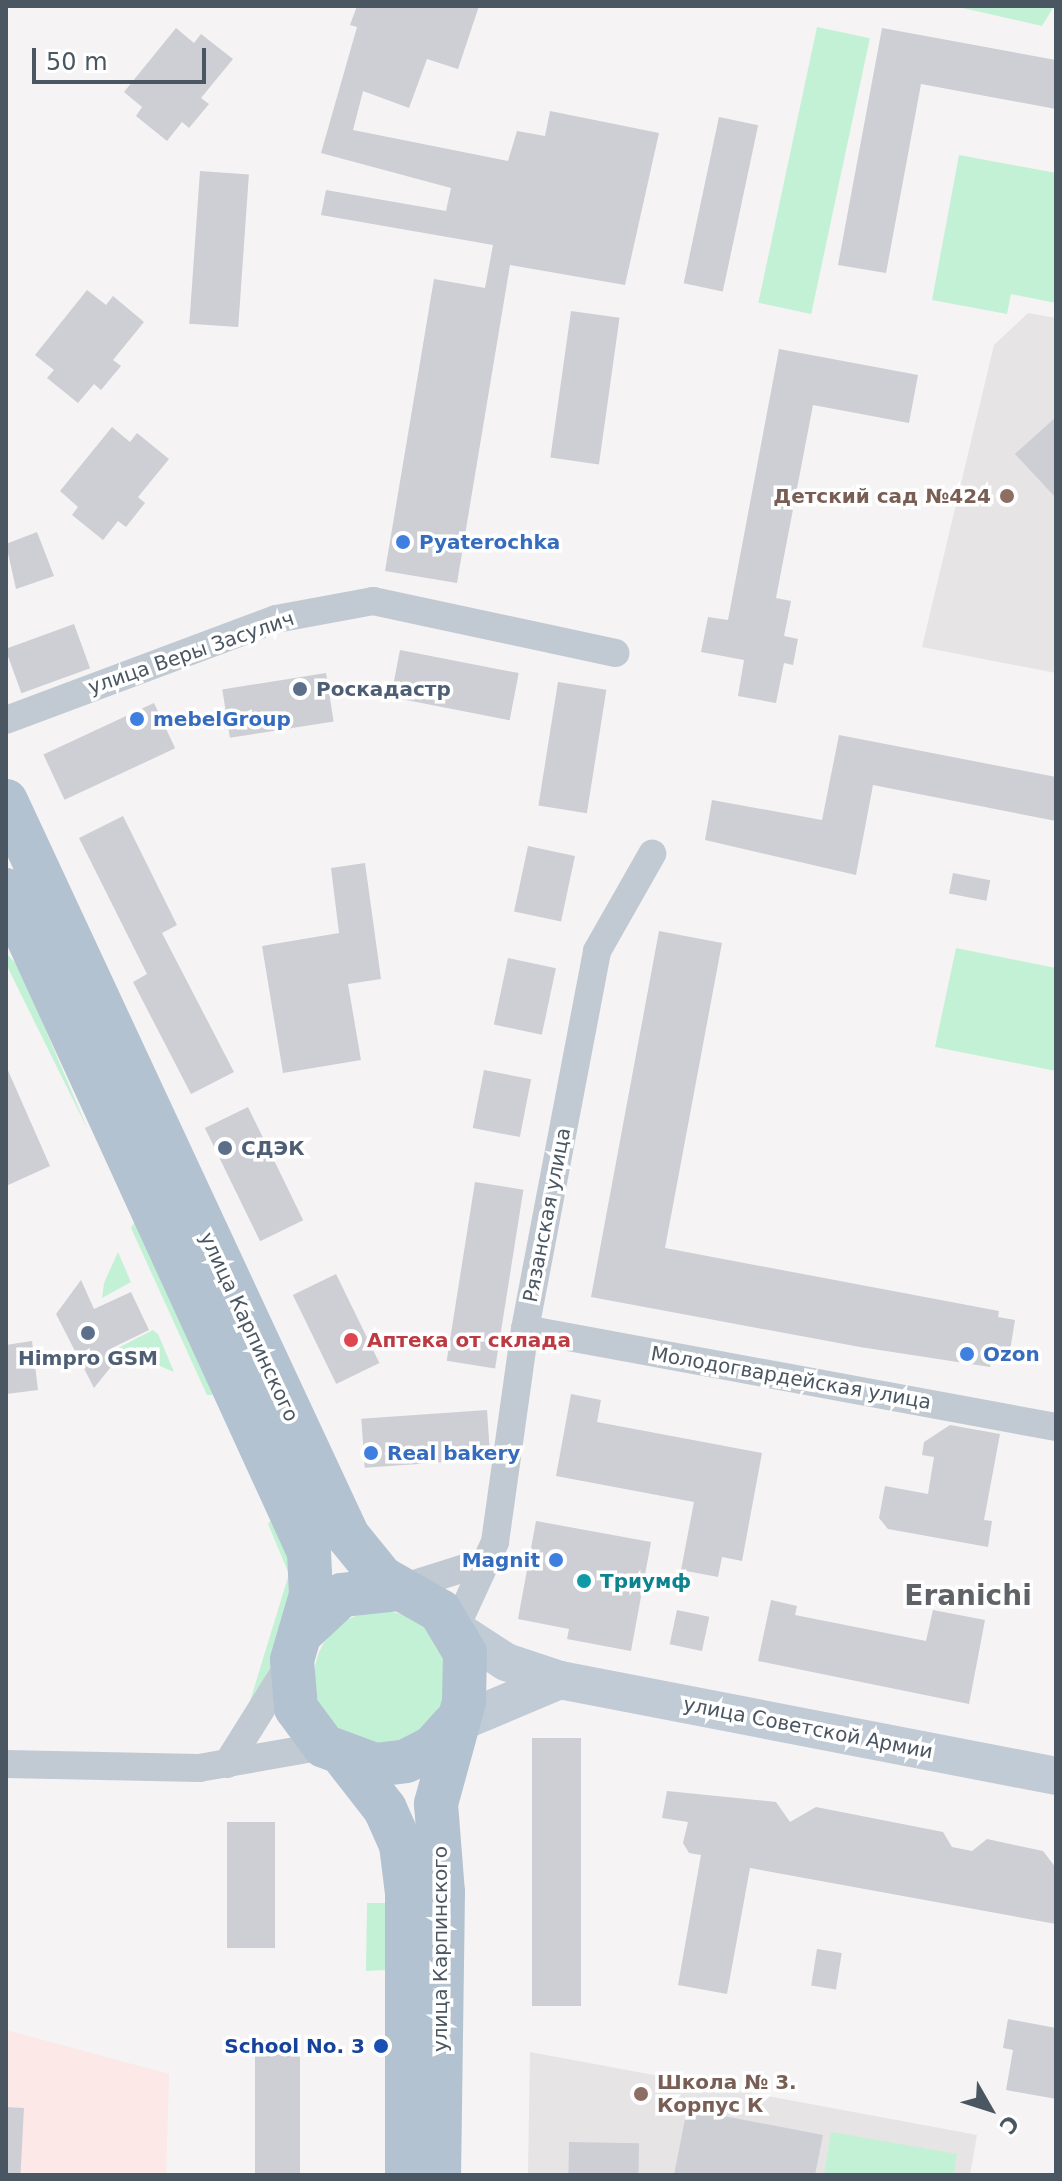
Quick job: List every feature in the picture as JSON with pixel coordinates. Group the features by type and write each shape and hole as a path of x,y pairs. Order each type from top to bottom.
{"main road":[{"name":"улица Карпинского","path":"6,801 104,1063 309,1552 311,1595 297,1647 296,1708 385,1809 401,1845 407,1893 407,2175"},
{"name":"улица Карпинского","path":"6,890 104,1063 348,1536 398,1589 440,1611 455,1629 468,1678 453,1725 436,1804 443,1892 439,2175"},
{"path":"297,1647 342,1595 398,1589"},
{"name":"улица Карпинского","path":"335,1752 375,1765 406,1761 433,1747 453,1725"}],"street":[{"name":"улица Веры Засулич","path":"6,720 276,619 373,601 615,653"},
{"name":"Рязанская улица","path":"455,1629 495,1542 525,1329 597,951 652,854"},
{"name":"Молодогвардейская улица","path":"525,1329 1056,1427"},
{"path":"398,1589 487,1561"},
{"name":"улица Советской Армии","path":"455,1629 506,1662 560,1680 1056,1776"},
{"path":"227,1764 270,1704 297,1647"},
{"path":"453,1725 560,1680"},
{"path":"6,1764 227,1764 335,1752"}],"shaded area":[{"name":"Детский сад №424","path":"1028,313 1056,318 1056,673 922,647 994,345"},
{"path":"6,2030 169,2074 166,2175 6,2175"},
{"name":"Школа № 3. Корпус К","path":"530,2052 977,2135 970,2175 528,2175"}],"green space":[{"path":"954,6 1054,6 1042,26"},
{"path":"817,27 870,38 811,314 758,303"},
{"path":"959,155 1056,173 1056,303 1011,294 1007,314 932,300"},
{"path":"956,948 1056,968 1056,1071 935,1047"},
{"path":"6,953 19,967 88,1130 6,964"},
{"path":"135,1221 213,1395 207,1395 131,1228"},
{"path":"118,1252 131,1282 102,1298 104,1283"},
{"path":"153,1330 158,1334 174,1372 118,1348"},
{"path":"273,1518 298,1571 270,1678 244,1721 289,1574 268,1524"},
{"path":"381,1611 407,1616 429,1630 443,1652 448,1678 443,1704 429,1726 407,1740 381,1745 355,1740 333,1726 319,1704 314,1678 319,1652 333,1630 355,1616"},
{"path":"367,1903 392,1903 387,1970 366,1971"},
{"path":"831,2132 957,2154 954,2175 824,2175"}],"building":[{"path":"357,6 479,6 458,69 427,59 409,108 363,91 353,130 508,161 517,131 545,136 550,111 659,133 625,285 510,265 457,583 385,571 434,279 485,288 493,245 321,215 326,190 446,211 451,188 321,153 357,27 350,25"},
{"path":"176,28 194,43 201,34 233,59 201,98 209,104 189,128 182,122 167,141 136,116 142,107 124,92"},
{"path":"882,28 1056,60 1056,109 921,84 886,273 838,265"},
{"path":"719,117 758,125 723,292 684,283"},
{"path":"200,171 249,174 238,327 189,324"},
{"path":"87,290 106,305 113,296 144,322 113,360 121,366 101,390 94,384 78,403 47,378 54,370 35,355"},
{"path":"571,311 620,318 599,464 550,458"},
{"path":"779,349 918,375 909,423 813,405 776,598 791,601 784,636 798,639 793,665 784,663 776,703 738,696 744,660 701,652 708,617 728,620"},
{"path":"1056,417 1056,498 1015,454"},
{"path":"112,427 130,442 137,433 169,459 138,497 145,503 126,527 118,521 103,540 72,515 78,507 60,491"},
{"path":"37,532 54,576 16,589 6,544"},
{"path":"74,624 90,668 21,693 6,649"},
{"path":"400,650 519,673 510,720 391,697"},
{"path":"326,673 334,721 230,738 222,689"},
{"path":"558,682 606,690 587,813 538,805"},
{"path":"154,703 175,748 65,800 43,755"},
{"path":"839,735 1056,777 1056,821 873,785 856,875 705,840 712,800 822,820"},
{"path":"123,816 177,925 162,933 234,1072 191,1094 133,982 147,974 79,838"},
{"path":"528,846 575,856 561,922 514,912"},
{"path":"365,863 381,979 348,984 361,1060 283,1073 262,946 339,933 331,868"},
{"path":"953,873 990,880 986,901 949,894"},
{"path":"659,931 722,943 665,1248 999,1311 998,1317 1015,1320 1008,1363 991,1360 990,1367 860,1347 591,1297"},
{"path":"508,958 556,968 542,1035 494,1025"},
{"path":"6,1066 50,1166 6,1186"},
{"path":"484,1070 531,1079 520,1137 473,1128"},
{"path":"248,1107 303,1220 260,1241 205,1128"},
{"path":"475,1182 523,1190 495,1368 447,1361"},
{"path":"336,1274 379,1363 336,1384 293,1295"},
{"name":"Himpro GSM","path":"81,1280 94,1309 131,1292 149,1330 112,1348 118,1358 94,1388 56,1314"},
{"path":"32,1341 38,1390 6,1394 6,1345"},
{"path":"571,1394 601,1400 597,1422 762,1453 742,1561 722,1557 718,1577 681,1570 694,1502 556,1476"},
{"path":"487,1410 490,1459 365,1468 361,1419"},
{"path":"950,1425 1000,1434 984,1520 992,1521 988,1547 888,1529 879,1518 885,1486 928,1494 934,1457 922,1455 924,1442"},
{"name":"Триумф","path":"536,1521 651,1542 631,1651 567,1639 569,1629 518,1619"},
{"path":"771,1600 797,1606 795,1615 926,1641 933,1610 985,1620 969,1704 758,1661"},
{"path":"677,1610 709,1617 702,1651 670,1644"},
{"path":"532,1738 581,1738 581,2006 532,2006"},
{"path":"667,1791 776,1802 790,1822 816,1807 943,1832 952,1847 972,1851 987,1839 1043,1851 1056,1868 1056,1924 750,1868 727,1994 678,1985 701,1855 689,1853 683,1843 688,1822 662,1818"},
{"path":"227,1822 275,1822 275,1948 227,1948"},
{"path":"817,1949 842,1953 836,1989 811,1986"},
{"path":"1008,2019 1056,2028 1056,2099 1006,2090 1013,2050 1003,2048"},
{"path":"255,2040 300,2040 300,2175 255,2175"},
{"path":"6,2107 24,2108 20,2175 6,2175"},
{"path":"687,2109 823,2135 815,2175 674,2175"},
{"path":"569,2142 639,2143 638,2175 568,2175"}],"place":[{"name":"Детский сад №424","path":"1007,496"},
{"name":"Pyaterochka","path":"403,542"},
{"name":"Роскадастр","path":"300,689"},
{"name":"mebelGroup","path":"137,719"},
{"name":"СДЭК","path":"225,1148"},
{"name":"Himpro GSM","path":"88,1333"},
{"name":"Аптека от склада","path":"351,1340"},
{"name":"Ozon","path":"967,1354"},
{"name":"Real bakery","path":"371,1453"},
{"name":"Magnit","path":"556,1560"},
{"name":"Триумф","path":"584,1581"},
{"name":"School No. 3","path":"381,2046"},
{"name":"Школа № 3. Корпус К","path":"641,2094"}],"district":[{"name":"Eranichi","path":"968,1596"}]}
